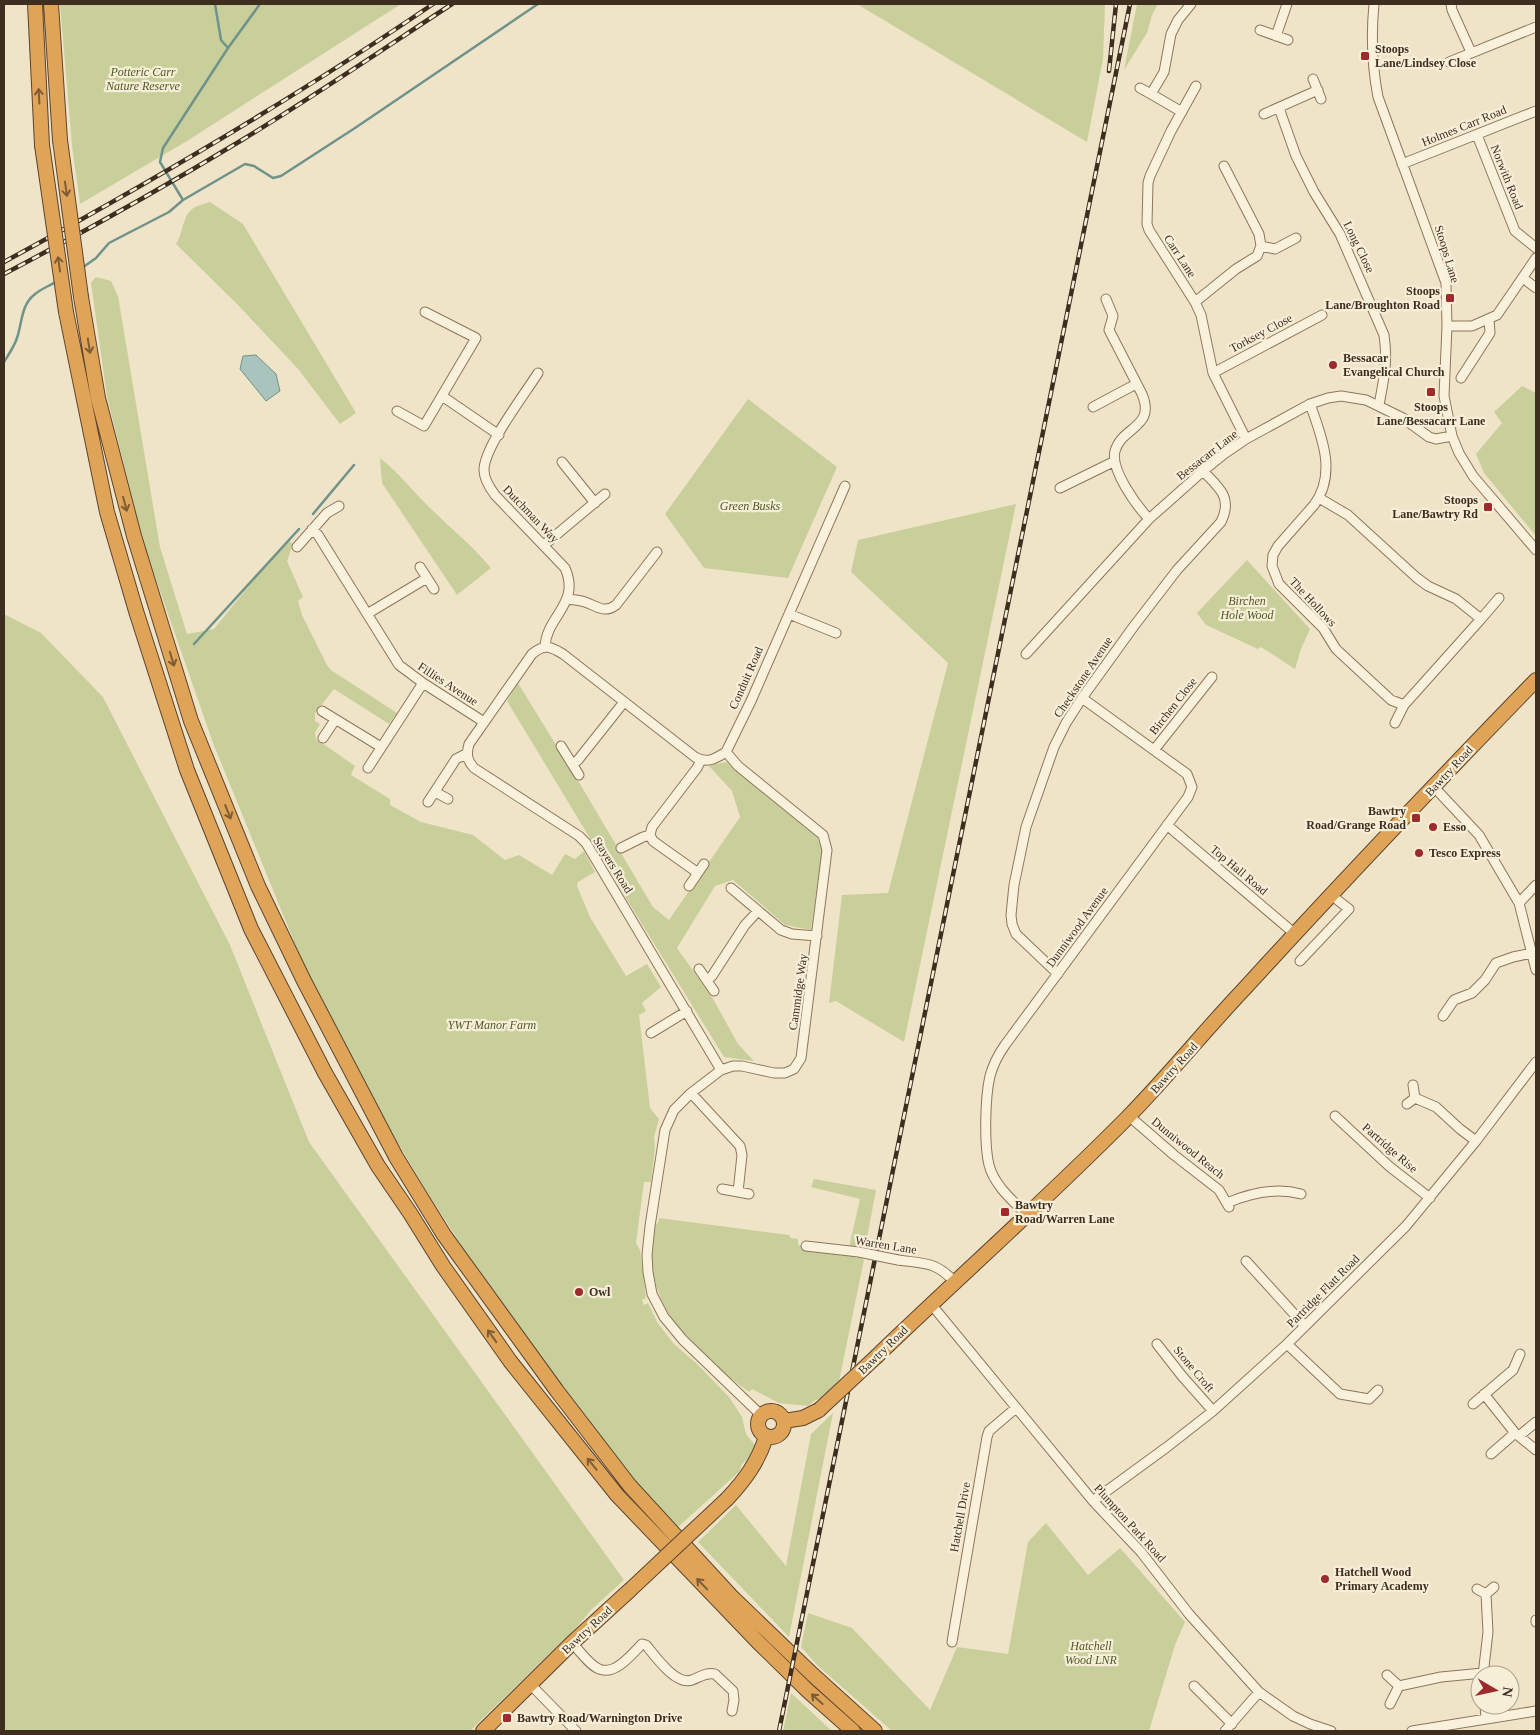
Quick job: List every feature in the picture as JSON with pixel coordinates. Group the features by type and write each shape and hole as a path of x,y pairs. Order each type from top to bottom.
{"highway":[{"path":"35,4 42,145 66,312 107,512 136,611 187,770 251,929 325,1073 378,1166 443,1266 510,1361 617,1495 808,1691 853,1731"},
{"path":"51,4 60,140 81,297 102,416 134,536 191,721 258,886 304,981 396,1157 444,1235 630,1486 731,1596 812,1674 875,1731"},
{"name":"Bawtry Road","path":"784,1421 803,1418 819,1410 931,1304 956,1283 1129,1116 1331,895 1536,680"},
{"path":"774,1411 781,1416 784,1421 783,1428 779,1434 773,1437 766,1437 761,1433 758,1428 758,1421 761,1415 774,1411"},
{"name":"Bawtry Road","path":"483,1731 572,1643 742,1483 754,1467 766,1437"}],"street":[{"path":"1151,94 1164,72 1171,34 1178,20 1191,4"},
{"path":"1276,36 1287,4"},
{"name":"Stoops Lane","path":"1374,4 1372,25 1373,74 1378,97 1446,283 1444,396 1452,436 1473,476 1536,550"},
{"path":"1451,4 1471,52"},
{"path":"1449,62 1536,27"},
{"path":"1260,30 1288,40"},
{"path":"1264,114 1319,95 1312,79"},
{"name":"Carr Lane","path":"1196,86 1150,176 1148,183 1147,224 1159,247 1195,302 1204,323 1213,373 1246,439"},
{"path":"1140,88 1182,112"},
{"name":"Long Close","path":"1279,108 1296,156 1314,192 1340,234 1384,335 1386,368 1379,405"},
{"name":"Holmes Carr Road","path":"1402,164 1536,111"},
{"name":"Norwith Road","path":"1477,135 1515,231 1536,248"},
{"path":"1195,302 1236,269 1253,260 1261,246 1259,234 1224,166"},
{"path":"1261,246 1275,249 1296,238"},
{"path":"1446,326 1472,326 1497,315 1536,258"},
{"path":"1523,278 1536,288"},
{"path":"1106,299 1113,316 1109,330 1145,402 1146,411 1139,425 1123,437 1118,445 1115,452 1115,463 1129,492 1148,520"},
{"path":"398,411 424,426 476,338 425,312"},
{"name":"Torksey Close","path":"1213,373 1322,315"},
{"path":"1461,378 1490,333 1489,319"},
{"name":"Dutchman Way","path":"538,373 499,435 484,464 484,473 495,494 544,545 567,573 569,582 568,599"},
{"path":"1093,407 1136,384"},
{"path":"442,396 499,435"},
{"name":"Bessacarr Lane","path":"1026,654 1148,520 1203,471 1246,439 1310,404 1341,396 1366,400 1403,418 1429,437 1436,439 1452,436"},
{"name":"The Hollows","path":"1310,404 1323,440 1326,453 1326,470 1319,498 1278,546 1273,555 1272,566 1279,584 1323,628 1336,649 1392,700 1404,706"},
{"path":"562,462 594,503"},
{"path":"1060,488 1111,463 1115,463"},
{"name":"Checkstone Avenue","path":"1058,974 1016,934 1012,924 1014,885 1026,826 1054,747 1066,723 1157,595 1221,522 1225,514 1225,498 1221,489 1203,471"},
{"name":"Conduit Road","path":"726,752 751,701 845,486"},
{"path":"544,545 605,494"},
{"path":"1319,498 1348,515 1417,578 1428,586 1456,599 1481,619"},
{"path":"297,546 327,513 338,506"},
{"name":"Fillies Avenue","path":"312,529 399,665 423,683 484,722"},
{"path":"545,647 546,636 568,599 588,603 599,609 611,608 657,552"},
{"path":"420,567 434,589"},
{"path":"367,614 427,578"},
{"path":"1395,722 1404,706 1499,598"},
{"path":"789,614 836,633"},
{"path":"428,802 456,758 466,754 469,744 538,648 554,649 562,654 701,760 708,761 726,752"},
{"name":"Birchen Close","path":"1154,750 1212,677"},
{"path":"368,768 423,683"},
{"name":"Dunniwood Avenue","path":"1026,1214 998,1184 989,1166 987,1099 990,1077 996,1059 1188,797 1192,787 1187,774 1082,698"},
{"path":"573,764 624,702"},
{"path":"322,711 380,747"},
{"path":"323,738 335,720"},
{"path":"561,746 579,775"},
{"name":"Cammidge Way","path":"721,1070 733,1066 742,1066 774,1073 785,1073 794,1068 801,1058 818,936 827,850 823,835 738,766 726,752"},
{"name":"Stayers Road","path":"466,754 474,768 586,842 721,1070"},
{"path":"698,873 653,841 650,835 652,827 701,760"},
{"path":"1434,787 1479,835 1519,903 1536,970"},
{"path":"435,792 448,799"},
{"name":"Top Hall Road","path":"1167,826 1295,934"},
{"path":"621,848 650,835"},
{"path":"689,886 704,864"},
{"path":"1519,903 1536,885"},
{"path":"731,888 781,930 792,934 818,936"},
{"path":"1300,961 1349,909 1331,895"},
{"path":"707,980 712,976 745,924 758,911"},
{"path":"1443,1016 1454,1000 1472,993 1485,980 1496,963 1513,956 1532,953"},
{"path":"699,969 714,992"},
{"path":"652,1033 687,1011"},
{"name":"Partridge Flatt Road","path":"1093,1501 1167,1447 1213,1410 1287,1344 1399,1232 1430,1198 1536,1062"},
{"path":"721,1070 674,1110 665,1130 650,1226 647,1255 648,1272 652,1294 664,1317 683,1340 761,1415"},
{"path":"1413,1085 1411,1101 1436,1107 1476,1141"},
{"path":"692,1093 740,1146 742,1155 738,1192"},
{"name":"Dunniwood Reach","path":"1129,1116 1174,1155 1219,1190 1228,1205 1243,1196 1260,1192 1284,1190 1302,1194"},
{"name":"Partridge Rise","path":"1335,1116 1390,1167 1430,1198"},
{"path":"722,1189 750,1194"},
{"name":"Warren Lane","path":"806,1246 859,1252 934,1265 945,1271 956,1283"},
{"path":"1246,1261 1305,1326"},
{"name":"Plumpton Park Road","path":"931,1304 1093,1501 1141,1552 1192,1617 1259,1692 1293,1716 1332,1731"},
{"name":"Stone Croft","path":"1157,1344 1182,1376 1213,1410"},
{"path":"1287,1344 1340,1394 1369,1399 1378,1390"},
{"path":"1473,1404 1513,1370 1520,1354"},
{"path":"1484,1394 1517,1434 1536,1450"},
{"name":"Hatchell Drive","path":"952,1642 987,1436 989,1431 1016,1408"},
{"path":"1491,1454 1536,1422"},
{"path":"1486,1594 1494,1588"},
{"path":"1477,1589 1486,1594"},
{"path":"1484,1665 1488,1632 1486,1594"},
{"path":"572,1643 599,1669 609,1670 618,1666 642,1644 646,1645 673,1675 680,1680 690,1681 707,1673 715,1674 733,1691 732,1711"},
{"path":"1387,1675 1399,1686"},
{"path":"1399,1686 1441,1677 1470,1675"},
{"path":"531,1685 576,1731"},
{"path":"1194,1686 1228,1728 1259,1692"},
{"path":"1390,1704 1399,1686"},
{"path":"1412,1731 1536,1711"},
{"path":"1486,1715 1486,1719"}],"green space":[{"name":"Potteric Carr Nature Reserve","path":"60,4 401,4 187,141 80,204 72,146"},
{"path":"857,4 1105,4 1103,59 1087,142"},
{"path":"1137,4 1158,4 1152,15 1147,33 1124,70"},
{"path":"210,202 243,224 356,413 340,424 298,369 238,305 176,244 188,213 195,207"},
{"name":"YWT Manor Farm","path":"96,277 111,281 118,296 160,547 187,634 214,629 256,577 289,541 293,544 287,561 303,597 298,601 302,615 327,665 331,670 397,713 389,724 334,689 315,713 315,721 320,724 315,733 316,739 355,766 351,775 390,799 390,805 421,822 473,835 505,860 519,855 552,875 565,854 575,859 584,851 595,872 578,882 577,886 590,917 626,976 647,964 661,987 642,1003 646,1011 639,1015 650,1108 659,1119 654,1137 655,1147 651,1182 644,1182 636,1243 640,1250 646,1298 642,1300 644,1305 648,1303 657,1322 674,1344 697,1364 729,1397 742,1417 746,1434 758,1449 742,1464 739,1472 677,1528 626,1471 501,1307 382,1117 302,961 213,743 144,545 107,397 91,283"},
{"path":"1522,386 1536,393 1536,536 1484,473 1476,454 1502,423 1494,412"},
{"name":"Green Busks","path":"748,399 837,467 788,578 704,568 665,514"},
{"path":"380,458 476,551 491,568 457,595 382,483"},
{"path":"1016,504 904,1042 836,1001 829,1003 842,895 888,893 948,663 851,572 858,540"},
{"name":"Birchen Hole Wood","path":"1247,560 1310,629 1295,669 1261,647 1258,649 1206,625 1197,613"},
{"path":"4,614 41,633 103,697 230,945 309,1142 624,1580 592,1609 577,1627 470,1731 4,1731"},
{"path":"518,683 653,907 669,920 740,817 732,791 709,766 726,762 817,837 822,850 811,930 785,925 733,880 715,886 677,948 712,997 738,1044 754,1061 724,1057 507,701"},
{"path":"814,1179 876,1190 864,1260 839,1381 829,1395 814,1401 808,1406 779,1403 752,1389 749,1392 697,1349 670,1316 660,1297 653,1276 650,1247 653,1230 659,1218 789,1235 791,1238 798,1239 798,1245 847,1256 860,1199 811,1187"},
{"path":"833,1413 789,1637 698,1542 736,1505 786,1566 811,1434"},
{"name":"Hatchell Wood LNR","path":"1046,1523 1088,1575 1120,1548 1185,1622 1175,1645 1149,1731 892,1731 818,1666 801,1647 808,1613 852,1628 930,1710 957,1647 1008,1654 1028,1542"},
{"path":"791,1693 832,1731 783,1731"}],"water":[{"path":"256,355 276,374 280,391 266,401 240,369 243,356"}],"waterway":[{"path":"215,4 221,40 228,48"},
{"path":"82,268 96,258 109,243 169,212 183,200 160,162 163,148 228,48 260,4"},
{"path":"183,200 245,164 254,166 273,178 281,176 538,4"},
{"path":"4,362 16,341 22,315 30,299 36,293 57,281"},
{"path":"313,514 354,465"},
{"path":"194,644 299,529"}],"railway":[{"path":"4,262 222,138 328,73 433,4"},
{"path":"4,274 124,209 242,140 452,4"},
{"path":"1109,71 1116,4"},
{"path":"779,1731 1130,4"}],"place":[{"name":"Stoops Lane/Lindsey Close","path":"1365,56"},
{"name":"Stoops Lane/Broughton Road","path":"1450,298"},
{"name":"Bessacar Evangelical Church","path":"1333,365"},
{"name":"Stoops Lane/Bessacarr Lane","path":"1431,392"},
{"name":"Stoops Lane/Bawtry Rd","path":"1488,507"},
{"name":"Bawtry Road/Grange Road","path":"1416,818"},
{"name":"Esso","path":"1433,827"},
{"name":"Tesco Express","path":"1419,853"},
{"name":"Bawtry Road/Warren Lane","path":"1005,1212"},
{"name":"Owl","path":"579,1292"},
{"name":"Hatchell Wood Primary Academy","path":"1325,1579"},
{"name":"Bawtry Road/Warnington Drive","path":"507,1718"}]}
